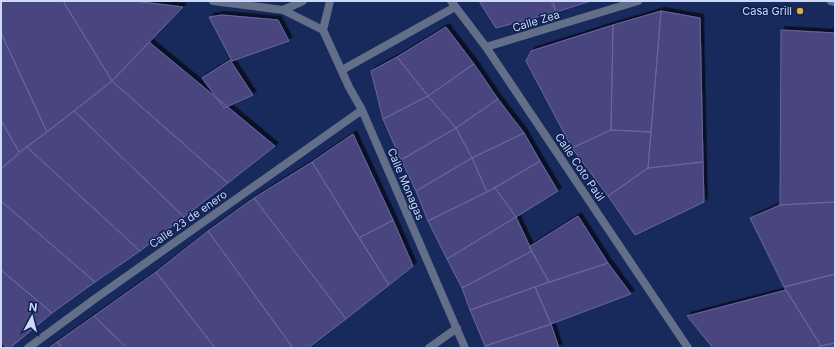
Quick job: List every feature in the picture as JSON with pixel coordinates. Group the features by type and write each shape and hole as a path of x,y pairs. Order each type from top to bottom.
{"street":[{"path":"213,1 283,10 323,30 330,1"},
{"path":"283,10 303,1"},
{"name":"Calle Zea","path":"486,47 638,1"},
{"path":"831,1 835,2"},
{"path":"342,70 453,4"},
{"name":"Calle Coto Paúl","path":"453,4 486,47 688,348"},
{"name":"Calle Monagas","path":"323,30 349,87 362,110 465,348"},
{"name":"Calle 23 de enero","path":"28,348 96,298 362,110"},
{"path":"429,348 457,328"}],"building":[{"path":"4,1 63,1 112,81 47,132 1,33 1,3"},
{"path":"63,1 134,1 183,7 112,81"},
{"path":"479,1 551,1 556,12 496,28"},
{"path":"553,1 591,1 556,12"},
{"path":"661,11 700,18 703,162 648,168"},
{"path":"661,11 651,132 611,130 613,25"},
{"path":"222,15 278,20 289,41 232,61 209,17"},
{"path":"613,25 611,130 572,148 526,61 531,51"},
{"path":"446,27 474,64 428,96 397,57"},
{"path":"781,30 835,33 835,202 780,205"},
{"path":"1,33 47,132 19,152 1,120"},
{"path":"149,42 275,146 228,183 112,81"},
{"path":"397,57 428,96 383,119 371,71"},
{"path":"230,60 253,95 224,108 202,78"},
{"path":"474,64 498,99 456,128 428,96"},
{"path":"112,81 228,183 184,217 74,111"},
{"path":"428,96 456,128 401,160 383,119"},
{"path":"498,99 524,133 472,158 456,128"},
{"path":"74,111 184,217 140,251 27,147"},
{"path":"1,120 19,152 1,169"},
{"path":"456,128 472,158 416,191 401,160"},
{"path":"611,130 651,132 648,168 608,196 572,148"},
{"path":"524,133 540,161 487,192 472,158"},
{"path":"353,134 393,220 359,238 312,162"},
{"path":"27,147 140,251 95,282 1,201 1,169"},
{"path":"472,158 487,192 428,221 416,191"},
{"path":"540,161 558,191 516,217 495,188"},
{"path":"312,162 389,285 346,319 254,198"},
{"path":"703,162 704,202 635,235 608,196 648,168"},
{"path":"495,188 516,217 447,259 428,221"},
{"path":"254,198 346,319 308,348 293,348 208,231"},
{"path":"1,201 95,282 52,313 1,270"},
{"path":"835,202 835,274 784,287 750,218 780,205"},
{"path":"578,216 608,263 549,282 529,247"},
{"path":"516,217 532,251 462,288 447,259"},
{"path":"393,220 413,266 389,285 359,238"},
{"path":"208,231 293,348 215,348 156,272"},
{"path":"532,251 549,282 470,310 462,288"},
{"path":"608,263 631,294 551,324 535,287"},
{"path":"1,270 52,313 10,348 7,348 1,341"},
{"path":"156,272 215,348 127,348 94,316"},
{"path":"835,274 835,343 821,346 784,287"},
{"path":"535,287 551,324 485,346 470,310"},
{"path":"786,290 821,346 816,348 713,348 687,316"},
{"path":"94,316 127,348 62,348 57,342"},
{"path":"551,324 559,348 486,348 485,346"},
{"path":"57,342 62,348 49,348"},
{"path":"835,343 835,348 823,348 821,346"}],"place":[{"name":"Casa Grill","path":"800,11"}]}
